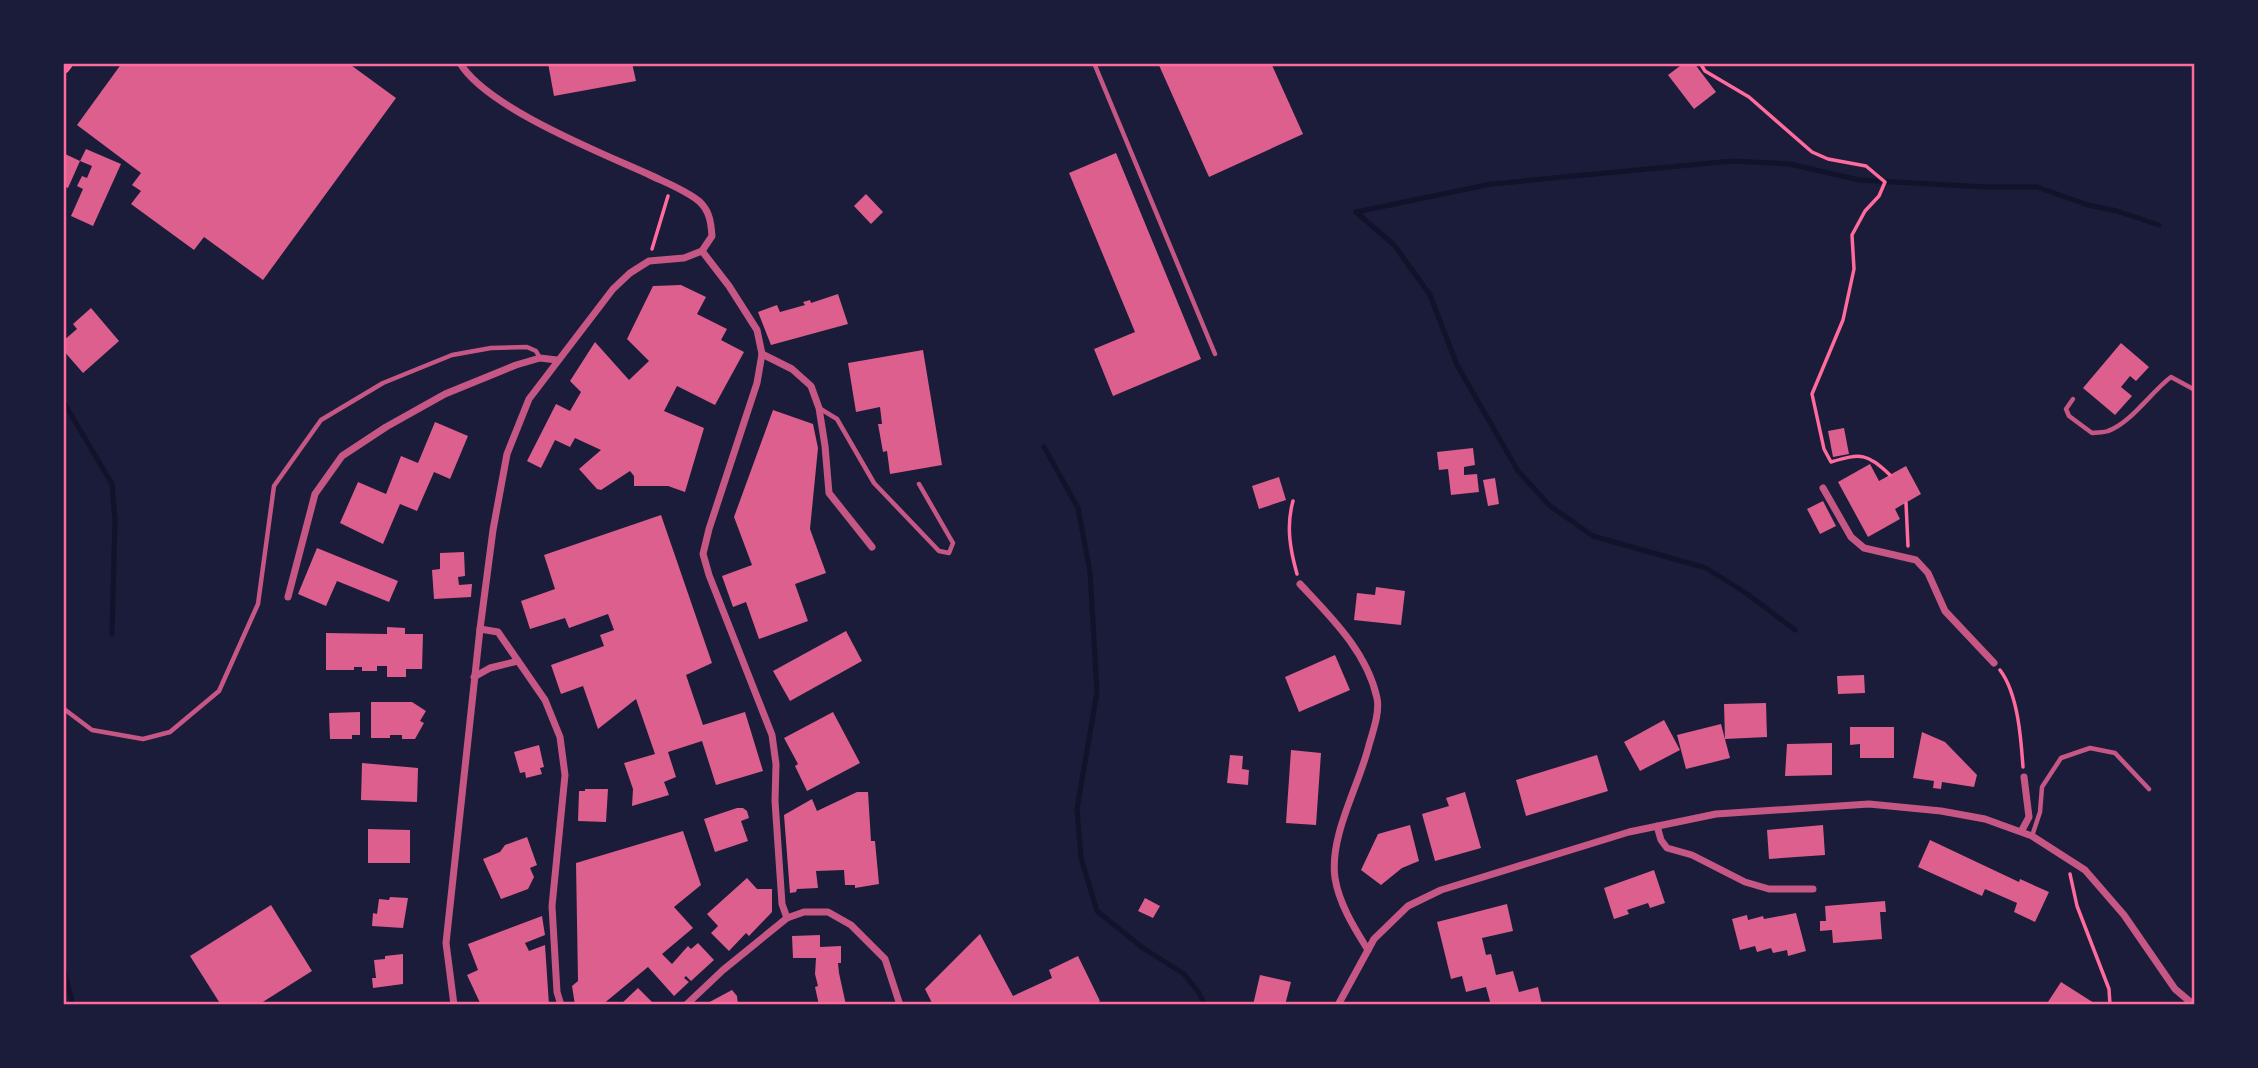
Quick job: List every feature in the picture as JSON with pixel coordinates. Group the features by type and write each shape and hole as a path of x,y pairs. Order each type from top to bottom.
{"street":[{"path":"454,1005 446,943 474,677 493,530 507,454 529,399 613,289 630,273 649,261 684,258 702,251 712,236 709,214 699,201 671,185 558,133 492,96 465,72 460,63"},
{"path":"702,251 729,286 757,330 762,354 757,383 703,555 772,734 776,764 775,801 782,904 787,918"},
{"path":"762,354 792,369 811,386 819,408 830,493 872,547"},
{"path":"288,597 316,494 342,456 386,427 445,394 516,365 540,358 558,360"},
{"path":"1823,488 1851,537 1864,548 1916,560 1928,573 1945,611 1994,663"},
{"path":"1300,584 1345,633 1366,668 1378,700 1366,759 1336,844 1335,879 1351,924 1368,950"},
{"path":"480,629 498,632 545,700 560,737 565,775 552,906 557,992 561,1005"},
{"path":"474,677 490,668 518,661"},
{"path":"2022,830 2029,817 2024,777"},
{"path":"1338,1005 1374,939 1408,906 1441,890 1629,832 1716,814 1868,804 1941,811 1985,819 2022,830 2068,858 2094,880 2124,915 2175,989 2194,1005"},
{"path":"1657,826 1661,840 1667,848 1692,855 1745,882 1769,889 1813,889"},
{"path":"686,1005 723,970 787,918 804,912 828,912 851,925 885,959 900,1005"}],"lane":[{"path":"1094,63 1215,354"},
{"path":"63,704 64,709 92,730 143,739 170,732 219,691 258,604 274,486 321,420 383,383 452,355 491,348 527,347 536,351 540,358"},
{"path":"2073,399 2066,409 2069,416 2092,433 2109,431 2131,416 2155,388 2171,377 2195,390"},
{"path":"819,408 837,419 874,483 939,551 949,553 953,543 919,484"},
{"path":"2032,836 2040,812 2042,787 2061,758 2091,748 2115,753 2149,789"}],"path":[{"path":"1700,63 1705,71 1749,97 1812,152 1828,159 1866,166 1885,182 1879,196 1865,211 1852,235 1854,270 1843,320 1812,394 1824,449 1831,462 1855,455 1867,456 1890,475"},
{"path":"649,261 671,185"},
{"path":"1293,501 1288,519 1290,543 1300,584"},
{"path":"1906,503 1908,548 1916,560"},
{"path":"1994,663 2009,687 2021,735 2024,777"},
{"path":"2068,858 2077,906 2109,989 2110,1005"}],"building":[{"path":"122,63 348,63 396,98 263,280 204,237 194,250 131,204 141,191 132,185 141,173 77,125"},
{"path":"548,63 632,63 636,81 554,96"},
{"path":"1158,63 1271,63 1303,134 1209,177"},
{"path":"1684,63 1694,63 1716,92 1694,109 1668,75"},
{"path":"86,149 121,164 93,226 71,216 83,189 77,186 82,176 87,178 92,166 80,161"},
{"path":"63,153 80,161 68,188 63,186"},
{"path":"1116,153 1201,359 1113,396 1094,349 1135,332 1069,173"},
{"path":"866,194 883,212 871,224 854,206"},
{"path":"681,285 706,297 697,314 727,329 721,340 744,352 715,405 677,386 664,411 704,428 685,492 668,486 634,486 634,476 630,471 601,490 597,489 579,469 601,450 575,438 570,447 555,440 541,468 527,461 556,404 570,411 581,392 570,381 595,342 629,380 649,361 627,339 653,286"},
{"path":"838,294 848,324 771,345 758,312 777,305 780,312 805,305 803,302 810,300 811,303"},
{"path":"91,308 119,341 83,373 63,350 63,341 77,329 73,324"},
{"path":"2121,343 2149,367 2136,381 2130,376 2121,387 2132,396 2115,415 2083,388"},
{"path":"923,350 942,465 890,474 887,451 883,452 878,424 882,424 880,407 856,412 848,363"},
{"path":"773,410 813,424 818,448 810,529 826,573 795,584 808,621 759,639 746,602 733,607 722,576 752,565 734,517"},
{"path":"435,422 468,436 450,479 434,472 417,511 400,504 383,544 340,523 358,482 386,494 401,456 418,463"},
{"path":"1844,428 1849,454 1833,457 1828,431"},
{"path":"1473,448 1475,465 1464,467 1464,475 1477,474 1479,492 1451,495 1448,469 1439,470 1437,452"},
{"path":"1870,464 1879,481 1906,466 1921,494 1895,509 1900,519 1868,537 1838,482"},
{"path":"1279,477 1286,500 1259,509 1252,486"},
{"path":"1495,478 1499,504 1488,506 1483,480"},
{"path":"1823,501 1836,526 1820,534 1807,509"},
{"path":"661,515 712,663 686,675 703,725 745,712 763,771 716,785 702,741 668,752 676,777 664,782 669,795 632,806 633,789 624,763 655,754 636,699 598,729 583,686 561,694 551,665 604,646 600,635 614,630 608,614 569,628 565,618 530,629 521,601 555,589 544,555"},
{"path":"317,548 398,581 389,602 337,581 326,606 298,594"},
{"path":"464,552 465,576 458,577 459,585 472,584 471,597 434,599 432,570 440,569 440,553"},
{"path":"1376,587 1405,591 1401,625 1354,620 1357,593 1375,595"},
{"path":"387,627 405,628 405,634 423,634 422,669 406,669 406,677 387,677 387,666 377,666 377,671 362,671 362,667 354,667 354,670 326,670 326,633 387,634"},
{"path":"846,631 862,661 790,701 773,671"},
{"path":"1335,655 1350,690 1299,712 1285,677"},
{"path":"1864,675 1865,693 1838,694 1837,676"},
{"path":"371,702 412,702 426,711 420,721 424,723 415,739 402,739 402,735 371,738"},
{"path":"1766,703 1767,737 1725,739 1724,704"},
{"path":"360,712 360,735 352,735 352,739 330,739 329,713"},
{"path":"833,712 860,763 807,791 795,766 798,764 784,738"},
{"path":"1664,720 1680,750 1640,771 1624,742"},
{"path":"1721,724 1730,758 1686,769 1677,735"},
{"path":"1850,727 1894,727 1894,758 1860,758 1860,744 1850,745"},
{"path":"1922,732 1945,742 1977,775 1974,787 1942,782 1941,789 1933,788 1934,781 1913,778"},
{"path":"1832,743 1832,775 1785,776 1787,744"},
{"path":"539,745 544,767 540,768 542,774 526,778 525,772 520,773 514,752"},
{"path":"1291,750 1321,753 1316,825 1286,823"},
{"path":"1230,755 1243,756 1242,769 1249,770 1248,785 1227,783"},
{"path":"1597,755 1608,791 1526,816 1516,780"},
{"path":"362,763 418,768 417,802 361,800"},
{"path":"608,789 606,822 578,821 579,791"},
{"path":"857,792 868,792 871,841 875,841 879,884 855,888 855,885 845,885 844,870 816,871 818,888 797,889 796,892 790,893 784,815 812,799 817,811"},
{"path":"1465,792 1481,848 1435,861 1422,814 1449,806 1446,798"},
{"path":"737,808 747,811 749,818 741,821 748,841 715,852 704,819"},
{"path":"1410,825 1419,861 1402,868 1381,885 1361,870 1378,834"},
{"path":"1823,825 1825,855 1769,859 1767,830"},
{"path":"368,829 410,830 410,863 368,863"},
{"path":"683,831 701,885 674,907 693,928 662,954 672,964 688,946 691,949 698,943 714,960 691,981 686,976 684,978 689,982 674,996 648,967 654,962 602,1005 575,1005 572,986 578,981 576,863"},
{"path":"527,837 537,865 530,868 534,877 528,889 501,899 483,859 500,852 505,845"},
{"path":"1930,840 2019,882 2020,879 2049,892 2035,922 2014,912 2017,903 1985,889 1982,896 1918,867"},
{"path":"1654,870 1665,903 1650,908 1648,903 1627,910 1629,914 1614,919 1604,888"},
{"path":"747,878 757,889 772,889 772,912 749,936 746,933 729,951 711,933 718,926 707,914"},
{"path":"390,897 408,898 403,928 372,926 373,913 377,914 379,899 389,900"},
{"path":"1145,898 1160,906 1153,918 1138,911"},
{"path":"1885,901 1886,912 1880,912 1882,939 1833,943 1832,930 1820,931 1820,921 1826,921 1825,906"},
{"path":"1507,904 1513,931 1482,938 1486,955 1491,954 1496,975 1513,971 1519,992 1538,987 1542,1005 1491,1005 1486,987 1466,992 1462,976 1451,979 1437,922"},
{"path":"271,905 312,971 258,1005 221,1005 190,956"},
{"path":"1796,913 1806,951 1788,956 1787,950 1773,953 1771,948 1757,952 1755,946 1740,950 1732,919 1747,915 1748,920 1763,916 1764,919"},
{"path":"542,916 545,935 525,943 529,951 545,945 549,1005 481,1005 467,975 478,970 468,944"},
{"path":"980,934 1013,996 1052,978 1049,970 1078,956 1100,1001 1093,1005 933,1005 925,989"},
{"path":"820,935 820,947 841,946 841,963 838,963 846,1005 819,1005 815,987 818,986 815,974 816,958 793,958 792,936"},
{"path":"403,954 403,984 373,988 372,978 376,978 374,960"},
{"path":"1260,975 1291,982 1285,1005 1253,1005"},
{"path":"2061,982 2094,1003 2046,1005"},
{"path":"638,988 655,1005 620,1005"},
{"path":"732,990 737,996 738,1005 704,1005"}],"waterway":[{"path":"1356,212 1491,184 1732,161 1790,164 1859,180 2037,187 2159,225"},
{"path":"1356,212 1394,245 1430,295 1457,365 1518,471 1549,505 1593,536 1706,568 1746,593 1795,630"},
{"path":"63,401 112,484 115,520 112,634"},
{"path":"1044,447 1078,508 1090,572 1097,692 1077,809 1081,858 1097,911 1143,948 1184,974 1205,1005"},
{"path":"63,966 73,1005"}]}
